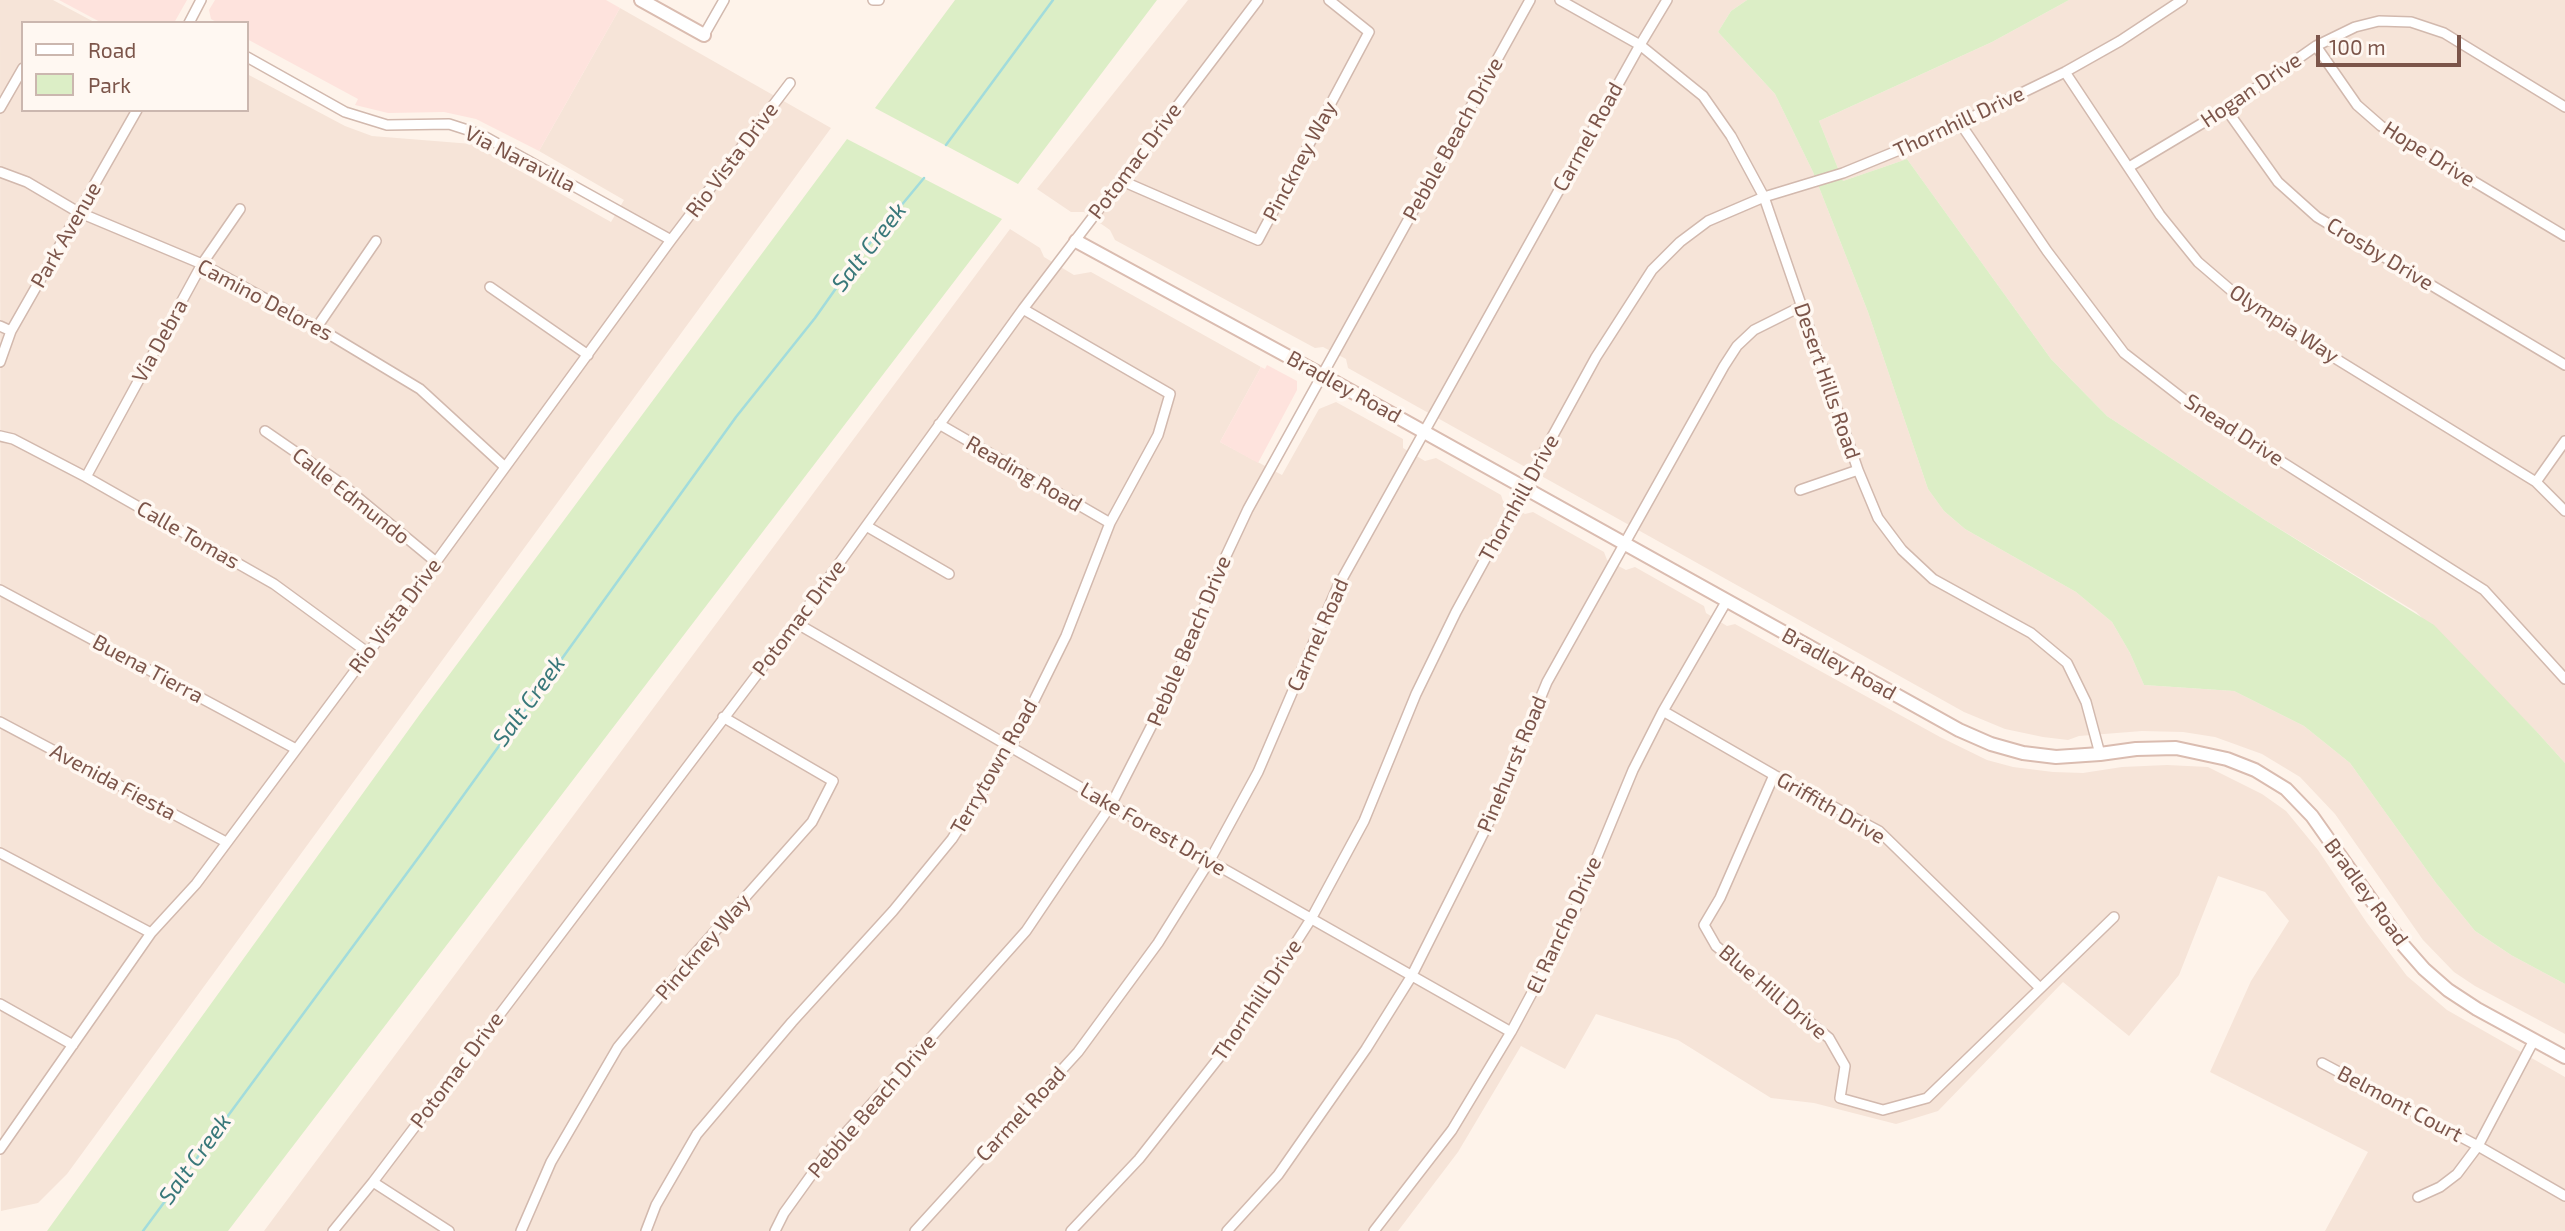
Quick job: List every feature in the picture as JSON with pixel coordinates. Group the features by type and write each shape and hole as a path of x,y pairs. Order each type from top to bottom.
{"street":[{"path":"190,21 201,0"},
{"path":"641,0 704,35 723,0"},
{"path":"873,0 879,0"},
{"name":"Potomac Drive","path":"333,1231 373,1182 796,623 868,527 1023,309 1258,0"},
{"name":"Pinckney Way","path":"1120,180 1258,240 1369,32 1329,0"},
{"name":"Pebble Beach Drive","path":"775,1231 784,1213 825,1156 1026,931 1111,805 1175,680 1217,575 1248,509 1530,0"},
{"name":"Desert Hills Road","path":"1560,0 1640,45 1703,96 1731,136 1764,197 1791,272 1800,307 1858,470 1878,518 1902,550 1933,579 2031,633 2067,663 2086,702 2100,754"},
{"name":"Carmel Road","path":"915,1231 1078,1052 1158,943 1210,860 1258,772 1337,588 1667,0"},
{"name":"Thornhill Drive","path":"1072,1231 1139,1159 1236,1037 1311,919 1364,821 1416,694 1456,612 1596,357 1651,270 1680,242 1709,221 1764,197 1843,173 1960,123 2066,72 2120,41 2182,0"},
{"name":"Hogan Drive","path":"2129,167 2226,109 2316,46 2355,27 2379,22 2411,22 2444,33 2565,107"},
{"name":"Hope Drive","path":"2316,46 2357,105 2381,126 2565,236"},
{"name":"Via Naravilla","path":"248,58 345,112 387,125 449,124 480,134 671,240"},
{"path":"0,108 21,71"},
{"name":"Olympia Way","path":"2066,72 2160,215 2197,262 2247,304 2536,482 2565,511"},
{"name":"Rio Vista Drive","path":"0,1149 151,933 196,884 790,83"},
{"name":"Crosby Drive","path":"2226,109 2278,182 2317,217 2565,365"},
{"name":"Park Avenue","path":"0,362 11,331 136,112"},
{"name":"Snead Drive","path":"1960,123 2047,251 2124,353 2186,401 2484,590 2565,678"},
{"name":"Camino Delores","path":"0,173 27,183 78,212 202,264 317,327 420,390 505,467"},
{"name":"Via Debra","path":"86,477 202,264 240,209"},
{"name":"Bradley Road","path":"1076,240 1959,730 2023,754 2056,757 2176,748 2227,759 2255,770 2286,789 2312,816 2403,945 2424,969 2448,990 2565,1057"},
{"path":"317,327 376,242"},
{"path":"490,287 588,355"},
{"name":"Pinehurst Road","path":"1227,1231 1278,1175 1366,1049 1411,976 1490,820 1547,682 1737,346 1754,330 1800,307"},
{"name":"Terrytown Road","path":"646,1231 656,1205 697,1134 792,1022 893,911 952,839 1011,747 1066,636 1110,523 1158,435 1170,394 1023,309"},
{"path":"0,326 11,331"},
{"name":"Reading Road","path":"939,424 1110,523"},
{"name":"Calle Edmundo","path":"265,432 339,482 436,562"},
{"name":"Calle Tomas","path":"0,436 13,439 86,477 274,584 367,652"},
{"path":"2536,482 2565,441"},
{"path":"1800,490 1858,470"},
{"path":"868,527 949,574"},
{"name":"Buena Tierra","path":"0,590 296,749"},
{"name":"El Rancho Drive","path":"1374,1231 1452,1130 1511,1032 1570,922 1633,770 1663,711 1726,602"},
{"name":"Lake Forest Drive","path":"796,623 1511,1032"},
{"name":"Griffith Drive","path":"1663,711 1773,775 1878,831 2040,988"},
{"name":"Pinckney Way","path":"521,1231 551,1161 618,1047 693,956 812,822 832,781 723,717"},
{"name":"Avenida Fiesta","path":"0,722 226,842"},
{"name":"Blue Hill Drive","path":"1773,775 1720,898 1704,925 1716,946 1829,1038 1845,1066 1840,1098 1884,1110 1927,1098 2040,988"},
{"path":"0,853 151,933"},
{"path":"2040,988 2114,917"},
{"path":"0,1004 73,1045"},
{"path":"2418,1197 2440,1187 2457,1174 2478,1146 2534,1040"},
{"name":"Belmont Court","path":"2322,1063 2565,1196"},
{"path":"373,1182 449,1231"}],"shaded area":[{"path":"0,0 53,0 92,21 21,21 21,112 248,112 248,75 345,126 372,136 472,144 611,222 624,200 539,151 620,8 831,128 67,1174 38,1203 1,1211"},
{"path":"59,0 187,0 175,21 98,21"},
{"path":"215,0 606,0 620,8 539,151 476,119 444,112 388,113 355,105 358,99 248,40 248,21 214,21 211,19 209,10"},
{"path":"1188,0 1747,0 1731,11 1718,32 1775,94 1813,172 1868,312 1928,489 1944,511 1965,529 2076,592 2112,622 2144,685 2234,691 2304,726 2350,763 2436,883 2475,931 2511,955 2565,984 2565,1034 2454,972 2423,940 2335,814 2300,777 2262,754 2215,737 2183,732 2142,731 2079,736 2068,740 2043,737 2005,729 1964,712 1348,368 1346,359 1323,347 1315,348 1115,240 1110,230 1084,212 1071,212 1037,189"},
{"path":"2069,0 2565,0 2565,763 2416,612 2265,520 2107,416 2051,359 1907,159 1843,181 1819,121 1992,42"},
{"path":"1010,229 1040,248 1044,257 1074,275 1091,272 1261,367 1220,442 1282,475 1319,409 1336,402 1403,439 1403,448 1425,461 1436,458 1501,495 1503,501 1525,514 1533,512 1604,552 1607,560 1626,570 1635,567 1704,606 1706,613 1727,626 1735,624 1987,760 2013,767 2083,773 2122,767 2208,767 2262,794 2286,811 2318,850 2407,976 2447,1010 2565,1077 2565,1231 2325,1231 2368,1152 2210,1072 2251,981 2289,921 2265,892 2218,876 2179,975 2129,1036 2063,982 1938,1111 1896,1124 1814,1103 1771,1098 1678,1040 1596,1014 1565,1069 1521,1046 1458,1152 1398,1231 264,1231"},
{"path":"1267,365 1297,381 1297,390 1258,463 1220,442 1261,367 1265,369"}],"green space":[{"path":"955,0 1157,0 1018,184 875,108"},
{"path":"1747,0 2069,0 1992,42 1819,121 1843,181 1907,159 2051,359 2107,416 2265,520 2434,625 2565,763 2565,984 2511,955 2475,931 2436,883 2350,763 2304,726 2234,691 2144,685 2112,622 2076,592 1965,529 1944,511 1928,489 1868,312 1813,172 1775,94 1718,32 1731,11"},
{"path":"847,139 1002,219 228,1231 47,1231 420,714"}],"waterway":[{"name":"Salt Creek","path":"946,145 1053,0"},
{"name":"Salt Creek","path":"143,1231 424,850 736,417 815,318 856,260 924,178"}]}
